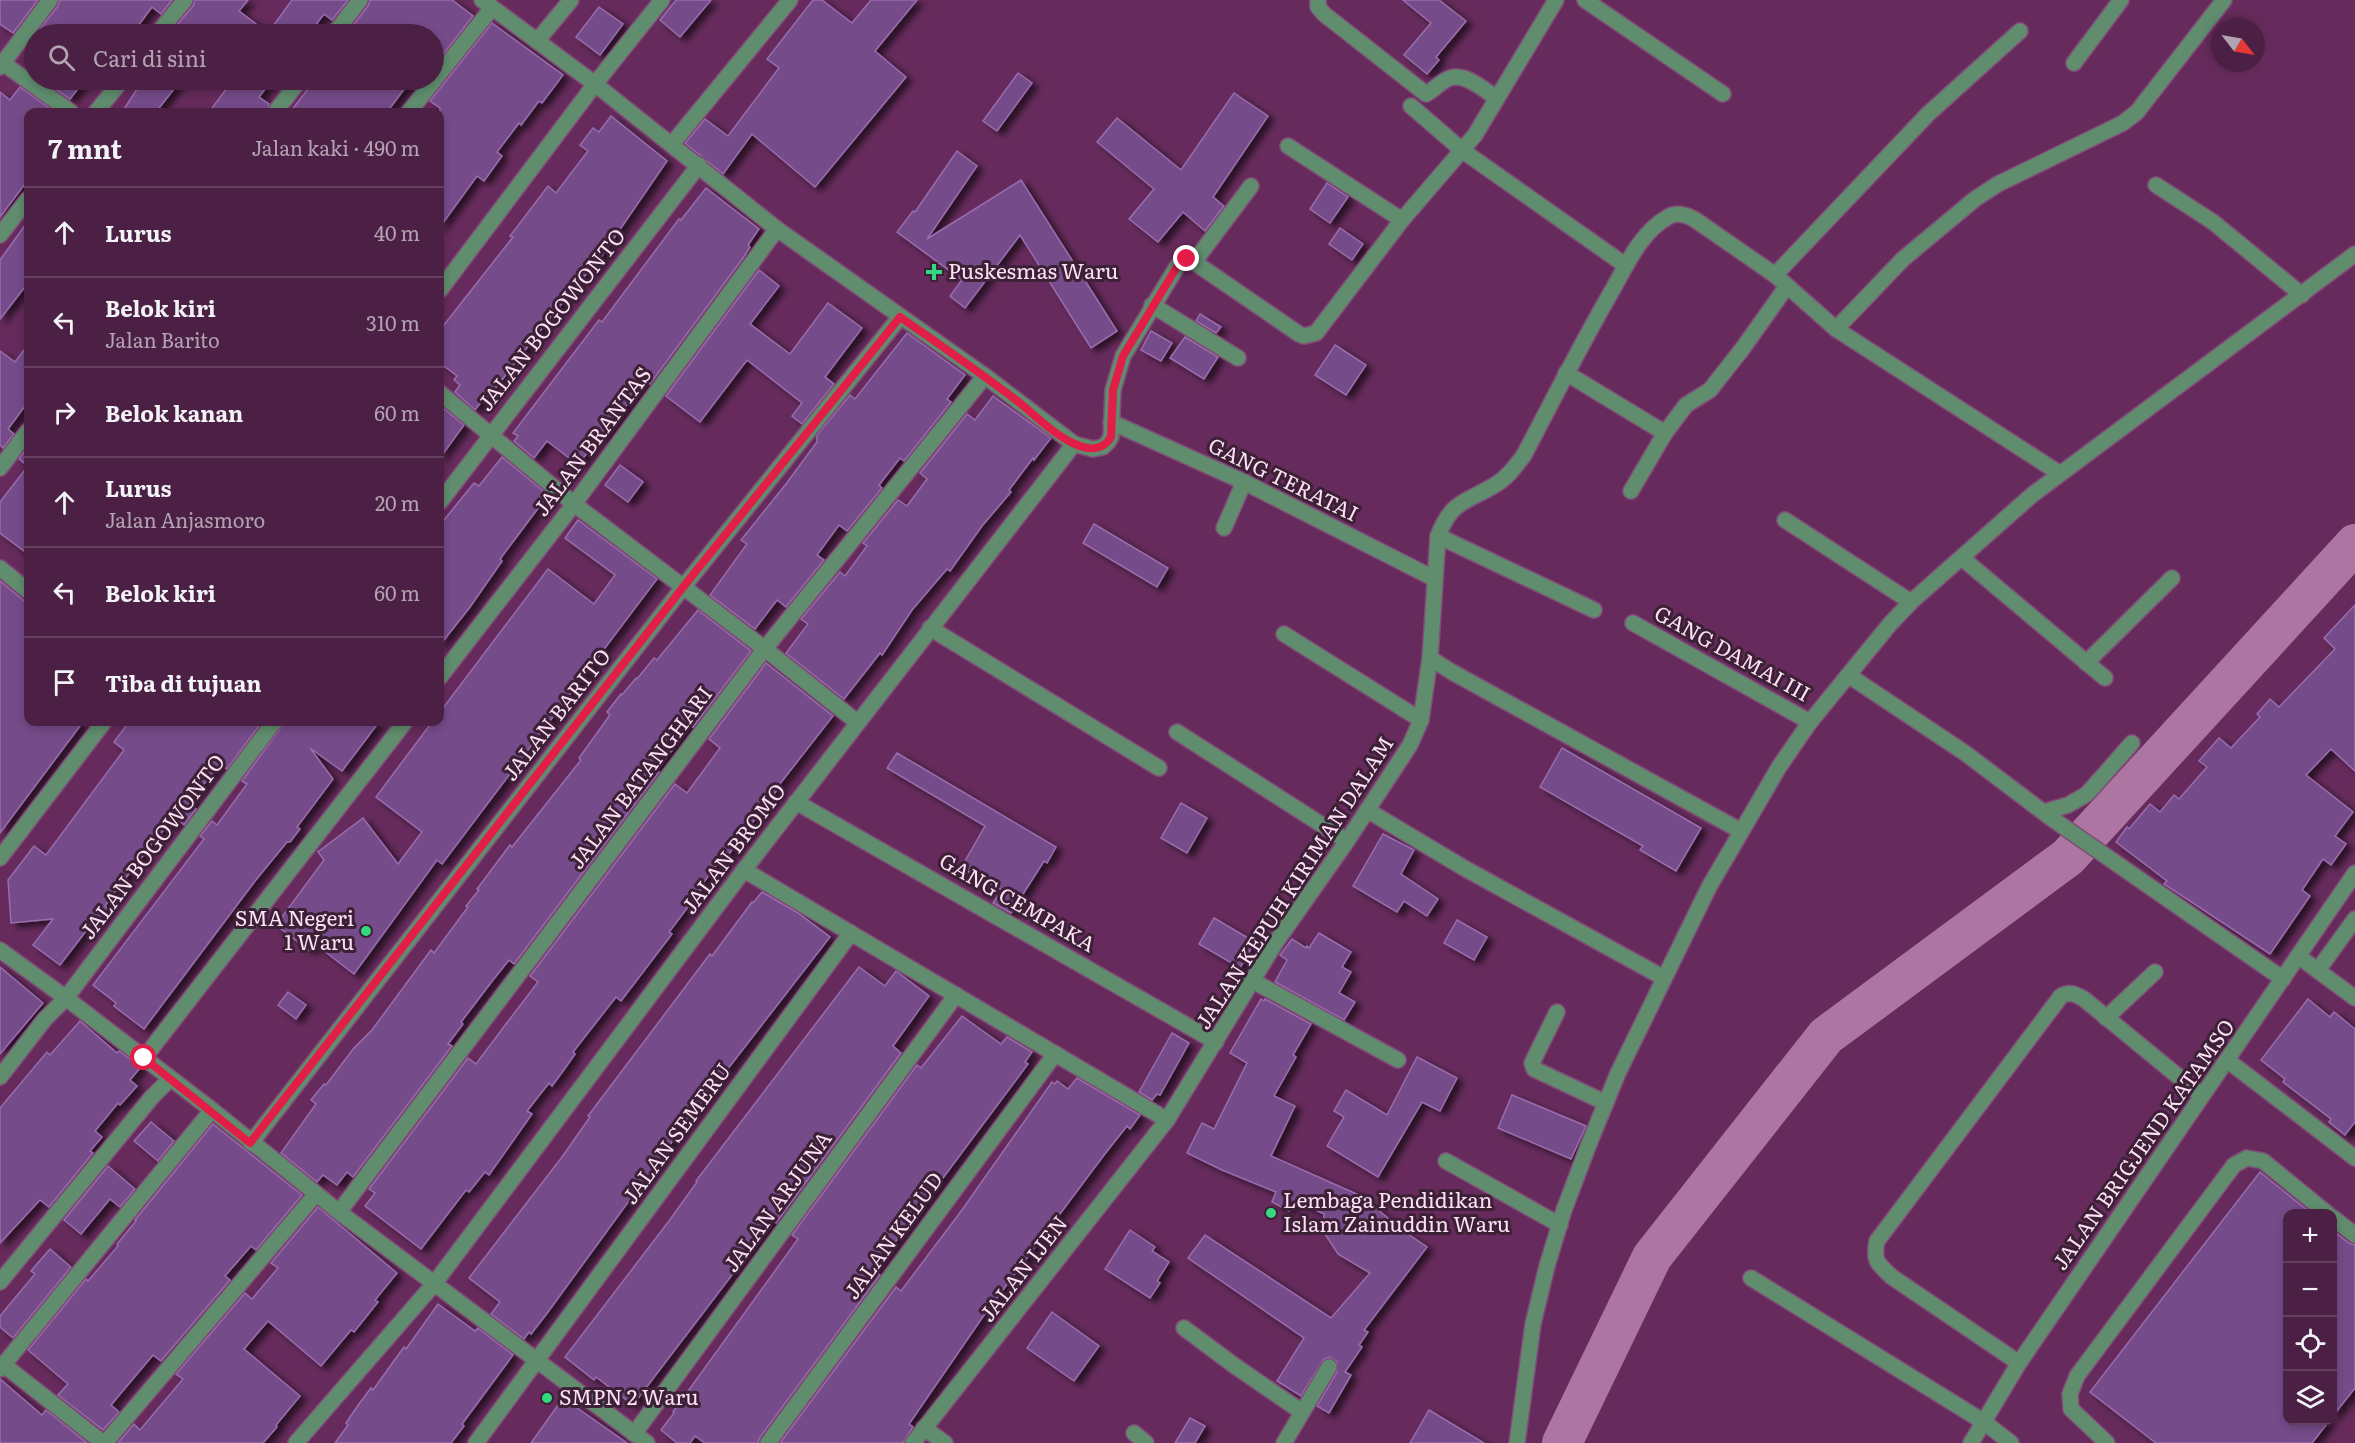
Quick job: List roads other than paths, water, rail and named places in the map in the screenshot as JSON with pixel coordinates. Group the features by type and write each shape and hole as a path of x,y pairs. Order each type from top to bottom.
{"street":[{"path":"32,24 50,0"},
{"path":"166,24 185,0"},
{"path":"342,24 360,0"},
{"path":"537,41 571,0"},
{"path":"444,285 595,84 662,0"},
{"path":"672,144 790,0"},
{"path":"1318,0 1318,6 1324,14 1426,94 1449,78 1456,77 1468,80 1497,98"},
{"path":"444,64 487,4 595,84 777,229 985,376 1074,444 1093,449 1103,447 1111,437 1117,372 1123,356 1152,305 1184,259 1194,261 1304,336 1316,333 1402,220 1462,151 1556,0"},
{"path":"1585,0 1723,94"},
{"path":"2074,63 2121,0"},
{"path":"1836,329 1903,259 1975,199 1998,184 2123,123 2137,112 2216,3"},
{"path":"1775,275 1928,114 2020,31"},
{"path":"24,34 1,64 24,80"},
{"path":"39,90 65,108"},
{"path":"99,108 114,90"},
{"path":"278,108 292,90"},
{"path":"412,108 425,90"},
{"path":"1411,106 1462,151 1625,265"},
{"path":"1288,146 1402,220"},
{"name":"JALAN BOGOWONTO","path":"444,497 699,165"},
{"path":"2156,185 2213,222 2302,295"},
{"path":"1194,261 1251,186"},
{"path":"0,236 24,204"},
{"path":"1594,610 1438,536 1445,519 1456,507 1468,498 1495,485 1512,471 1524,455 1625,265 1648,233 1669,216 1680,214 1688,216 1723,238 1775,275 1836,329 2059,474"},
{"name":"JALAN BRANTAS","path":"444,672 574,504 777,229"},
{"path":"1517,1443 1533,1324 1547,1266 1606,1103 1709,887 1779,767 1810,722 1911,602 2059,474 2355,254"},
{"path":"1630,491 1665,433 1690,402 1710,390 1787,286"},
{"path":"1152,305 1238,358"},
{"name":"JALAN BARITO","path":"250,1143 684,586 900,317"},
{"path":"1566,373 1665,433"},
{"name":"JALAN BATANGHARI","path":"339,1212 765,649 985,376"},
{"path":"444,396 574,504 684,586 857,722"},
{"name":"GANG TERATAI","path":"1111,422 1244,482 1435,579"},
{"path":"0,468 24,436"},
{"name":"JALAN BROMO","path":"296,1443 434,1284 744,870 1074,444"},
{"path":"1224,528 1244,482"},
{"path":"1785,520 1911,602"},
{"name":"JALAN KEPUH KIRIMAN DALAM","path":"1167,1120 1276,942 1347,841 1410,745 1421,720 1430,658 1438,536"},
{"path":"1962,558 2105,678"},
{"path":"0,568 24,588"},
{"path":"2086,663 2172,578"},
{"name":"GANG DAMAI III","path":"1633,623 1810,722"},
{"path":"930,628 1159,768"},
{"path":"1284,634 1421,720"},
{"path":"1430,658 1741,831"},
{"path":"1848,675 1965,753 2047,815 2283,979"},
{"path":"1,855 101,726"},
{"name":"JALAN BOGOWONTO","path":"0,1077 45,1020 66,998 271,726"},
{"path":"144,1058 402,726"},
{"path":"1177,732 1347,841"},
{"path":"2047,815 2087,794 2132,743"},
{"name":"GANG CEMPAKA","path":"796,802 1216,1042"},
{"path":"1367,810 1464,868 1664,978"},
{"path":"744,870 1167,1120"},
{"name":"JALAN BRIGJEND KATAMSO","path":"1971,1443 2019,1363 2298,956 2353,881"},
{"path":"2318,970 2355,919"},
{"name":"JALAN SEMERU","path":"476,1443 851,933"},
{"path":"0,950 212,1110 250,1143 339,1212 647,1443"},
{"path":"2298,956 2355,998"},
{"path":"2106,1018 2155,972"},
{"path":"1253,981 1398,1060"},
{"path":"2019,1363 1892,1277 1878,1264 1874,1256 1877,1241 2061,996 2076,994 2202,1096"},
{"name":"JALAN ARJUNA","path":"634,1434 956,995"},
{"path":"1557,1012 1532,1064 1534,1069 1606,1103"},
{"name":"JALAN KELUD","path":"768,1443 1055,1054"},
{"path":"2227,1060 2355,1158"},
{"path":"0,1282 152,1097 170,1079"},
{"path":"212,1110 2,1367 104,1443 316,1194"},
{"name":"JALAN IJEN","path":"913,1443 1167,1120"},
{"path":"2107,1443 2071,1409 2070,1394 2077,1376 2234,1165 2247,1158 2264,1161 2322,1209"},
{"path":"1446,1161 1560,1225"},
{"path":"2337,1221 2355,1235"},
{"path":"1751,1278 1984,1422 2011,1443"},
{"path":"1184,1328 1302,1412"},
{"path":"1284,1443 1329,1367"},
{"path":"924,1428 945,1443"}],"waterway":[{"path":"1562,1443 1652,1257 1826,1036 2068,857 2355,544"}],"place":[{"name":"Puskesmas Waru","path":"934,272"},
{"name":"SMA Negeri 1 Waru","path":"366,931"},
{"name":"Lembaga Pendidikan Islam Zainuddin Waru","path":"1271,1213"},
{"name":"SMPN 2 Waru","path":"547,1398"}]}
